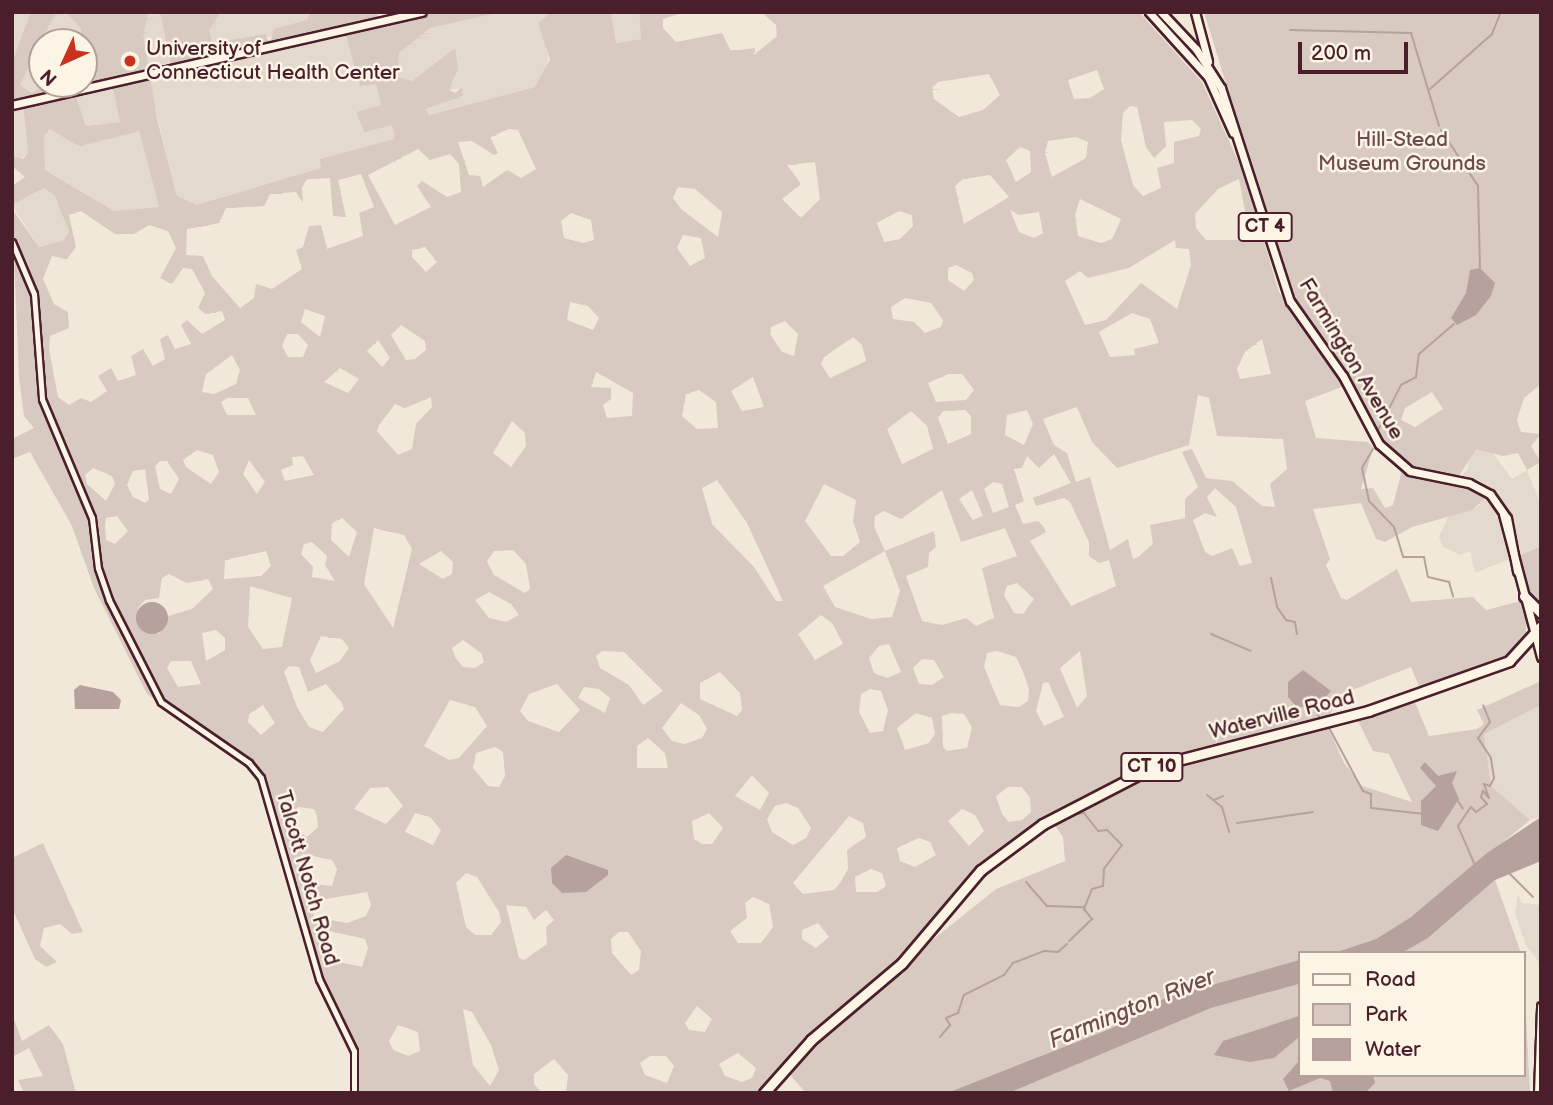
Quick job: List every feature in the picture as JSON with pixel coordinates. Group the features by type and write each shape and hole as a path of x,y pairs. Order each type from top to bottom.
{"highway":[{"path":"1524,596 1541,613"},
{"name":"Waterville Road","path":"764,1093 811,1040 902,962 981,870 1043,824 1155,766 1326,722 1509,661 1538,629"}],"main road":[{"path":"12,105 422,12"},
{"name":"Farmington Avenue","path":"1149,12 1208,77 1242,153"},
{"name":"Farmington Avenue","path":"1161,12 1213,75 1242,153 1290,300 1343,376 1379,444 1417,474 1484,489 1503,514 1524,596 1538,629 1541,657"},
{"name":"CT 4","path":"1195,12 1213,75"},
{"path":"1538,1093 1541,1006"}],"street":[{"name":"Talcott Notch Road","path":"12,242 34,294 42,399 92,518 98,568 109,600 161,702 244,759 261,778 319,979 354,1051 354,1093"}],"shaded area":[{"name":"University of Connecticut Health Center","path":"12,12 363,12 98,82 98,28 28,28 28,96 12,98"},
{"path":"502,12 551,12 538,23 549,48 546,75 535,87 428,115 425,109 463,96 461,88 449,90 455,77 454,49 412,81 398,77 399,53 430,28"},
{"path":"611,12 639,12 641,39 616,43"},
{"path":"346,32 360,85 376,83 381,106 356,112 363,131 392,124 395,139 321,159 321,168 212,204 197,205 177,196 147,76"},
{"path":"112,85 120,122 86,126 76,98 98,98 98,88"},
{"path":"23,104 28,152 20,160 12,156 12,105"},
{"path":"51,128 79,145 139,131 159,207 114,211 45,170 44,136"},
{"path":"44,188 54,195 69,231 64,240 39,247 12,205"},
{"path":"1481,448 1492,452 1512,479 1527,470 1541,505 1541,546 1475,573 1470,551 1460,555 1443,547 1439,537 1449,515 1477,507 1490,494 1456,481 1467,470 1471,452"},
{"path":"1541,705 1541,817 1530,820 1491,786 1484,734"},
{"path":"1518,895 1522,903 1541,905 1541,965 1526,945 1515,914"}],"green space":[{"name":"Hill-Stead Museum Grounds","path":"31,12 55,12 47,28 28,28 28,68 20,85 28,91 28,98 76,98 86,126 120,122 112,85 98,88 98,28 80,28 66,12 148,12 143,35 157,119 177,196 197,205 321,168 320,159 394,139 394,134 392,125 364,132 356,112 381,105 376,84 360,86 345,32 172,70 160,12 221,12 209,30 212,43 266,34 269,47 274,29 307,20 310,12 376,12 381,23 422,12 502,12 430,28 399,53 398,77 412,81 455,48 458,69 449,90 455,93 462,87 463,96 425,109 429,115 535,87 550,59 538,23 551,12 611,12 616,43 641,39 639,12 685,12 663,19 663,28 676,42 722,33 731,51 755,48 754,55 777,36 776,25 761,12 1139,12 1202,82 1244,174 1279,292 1344,386 1305,401 1316,438 1368,442 1373,448 1361,489 1373,488 1385,508 1393,505 1403,466 1388,454 1343,369 1292,298 1204,12 1541,12 1541,384 1524,398 1517,420 1521,432 1541,434 1531,446 1541,462 1527,470 1518,453 1503,456 1476,449 1456,481 1490,494 1472,510 1412,527 1385,542 1376,539 1361,503 1313,509 1330,559 1326,565 1341,598 1347,600 1397,569 1411,602 1473,597 1486,610 1521,601 1526,622 1526,636 1512,656 1420,689 1411,667 1337,696 1327,725 1344,763 1362,786 1412,802 1389,754 1373,751 1355,715 1412,695 1429,736 1477,729 1484,724 1477,710 1541,681 1541,705 1484,734 1491,786 1530,820 1411,917 1376,939 1340,951 1298,951 1298,960 1163,999 1112,1028 947,1093 806,1093 784,1068 769,1086 776,1093 566,1093 568,1075 554,1059 534,1074 534,1084 542,1093 356,1093 356,1058 327,998 257,772 147,694 94,588 72,526 30,452 12,459 12,439 34,428 24,416 19,378 12,209 39,247 64,240 69,231 54,195 44,188 12,205 12,186 25,177 12,166 12,156 23,159 28,152 23,104 12,105 12,62","holes":["1097,70 1104,89 1090,98 1074,99 1068,80","989,74 1000,95 983,110 959,117 934,99 932,88 938,82","1130,106 1137,107 1146,147 1154,158 1166,146 1164,122 1192,120 1201,129 1199,136 1174,142 1174,163 1157,168 1161,188 1143,196 1133,185 1121,140 1123,113","50,129 79,146 139,131 159,207 114,211 45,170 44,136","509,129 518,130 536,169 521,178 507,170 483,187 480,176 469,175 458,142 472,141 494,155 498,153 490,137","1076,137 1088,142 1086,158 1052,177 1045,153 1048,141","1020,147 1030,151 1031,172 1016,182 1006,160","418,149 430,160 450,154 459,164 461,192 447,197 422,181 417,186 431,207 395,225 368,175","815,162 820,199 801,218 782,199 801,184 787,165","361,174 374,207 359,213 363,236 327,249 321,225 309,226 303,247 296,250 302,269 272,289 256,284 254,298 240,308 212,276 203,256 186,255 187,229 219,223 226,208 264,206 270,194 296,192 303,203 302,187 307,179 330,178 333,216 346,217 338,180","990,175 1009,197 964,224 955,186 963,179","1239,179 1249,233 1239,240 1206,240 1196,228 1195,214 1218,189","678,187 695,189 722,212 718,237 681,209 673,198","1080,199 1121,219 1112,239 1101,243 1078,236 1075,215","1010,210 1019,215 1039,212 1043,233 1034,238 1019,232","81,211 115,234 134,234 149,225 168,231 176,248 160,278 172,284 183,268 192,269 205,293 198,308 205,314 222,311 225,320 202,334 187,320 181,325 191,344 175,349 168,335 160,339 165,359 153,366 143,349 131,356 136,375 118,381 111,368 98,376 107,391 91,402 81,398 69,405 58,397 49,349 50,336 69,328 68,312 54,304 43,279 52,256 67,259 76,247 69,215","899,211 912,215 913,226 900,239 884,242 877,223","571,213 591,220 594,240 583,243 564,238 561,221","683,235 701,238 705,258 690,266 677,248","1175,240 1176,248 1189,249 1191,265 1177,309 1141,283 1106,320 1085,325 1065,281 1080,271 1088,278 1129,268","425,247 437,262 426,272 412,257 412,250","956,265 972,273 974,280 964,291 948,280 948,268","905,298 931,303 943,320 941,327 925,333 914,322 893,319 891,307","570,302 588,306 599,318 593,330 567,320","305,309 325,316 320,337 301,322","1132,313 1150,319 1159,343 1134,349 1135,355 1110,357 1099,332","785,321 798,334 794,356 782,352 770,334 771,327","401,325 425,341 426,350 415,359 406,360 391,335","287,334 298,334 308,345 303,357 288,357 282,346","853,337 862,345 866,361 830,378 821,364 824,357","1262,339 1271,374 1240,379 1237,369 1245,352","378,340 390,358 382,367 367,351","232,355 240,370 236,384 214,394 202,392 206,374","340,368 359,379 348,393 324,382","596,372 633,393 632,416 607,418 603,405 611,399 611,388 591,387","948,374 962,374 974,390 966,400 936,402 928,383","753,377 764,407 742,411 731,391","699,390 716,402 718,428 697,429 682,416 686,394","1432,392 1443,409 1415,427 1401,420 1405,408","1198,395 1209,398 1217,436 1283,439 1287,469 1270,484 1275,507 1262,506 1232,481 1206,478 1192,449 1182,452 1198,487 1185,499 1185,518 1150,525 1153,544 1138,557 1133,559 1128,539 1110,550 1090,477 1076,482 1067,453 1054,445 1043,419 1077,407 1092,442 1117,468 1189,445","431,397 432,407 416,424 412,449 398,455 377,431 395,404 405,408","227,398 248,398 256,415 227,415 221,402","965,410 971,416 971,434 948,444 938,418 943,411","1027,410 1033,424 1024,445 1005,435 1007,415","911,411 927,426 933,449 902,464 887,429","512,421 525,433 526,446 511,467 493,453","197,450 213,455 219,472 211,484 186,467 183,460","1054,454 1071,483 1033,498 1036,506 1064,498 1070,502 1089,542 1089,556 1099,563 1109,560 1116,586 1071,606 1030,541 1046,532 1043,526 1038,521 1023,524 1015,505 1024,501 1014,469 1022,468 1027,456 1039,468","303,456 314,475 285,481 281,470 293,465 292,457","249,460 265,482 257,494 243,474","160,461 167,461 179,479 171,494 160,489 155,466","93,468 112,476 115,484 106,501 87,484 85,475","145,469 149,500 145,503 133,497 127,485 133,471","717,480 747,523 783,601 776,601 754,567 712,524 702,488","993,482 1002,484 1009,507 993,513 984,489","824,484 856,500 853,521 860,542 843,556 831,556 805,521","1215,488 1236,507 1252,563 1240,566 1232,548 1212,556 1205,552 1193,520 1205,513 1217,517 1207,497","942,490 961,542 1005,528 1017,556 982,568 994,618 976,626 966,618 942,625 922,621 906,576 928,567 929,553 936,547 934,531 885,551 874,526 875,516 884,511 901,519","972,490 983,516 973,520 959,499","117,516 128,531 115,544 106,540 106,518","342,518 357,532 349,557 331,540 332,523","374,528 404,535 412,549 393,628 364,584","312,542 327,556 325,565 335,581 312,577 313,567 301,554 304,544","513,550 526,564 530,589 525,593 494,575 487,561 494,551","266,551 271,566 261,576 224,579 225,560","441,551 453,562 452,574 443,579 419,564","885,551 900,591 892,617 871,619 835,607 823,586","169,574 187,583 208,579 213,589 192,609 168,616 159,634 140,626 138,608 145,600 159,598 162,578","1017,583 1034,599 1023,614 1014,613 1004,595 1007,586","250,586 292,598 282,647 263,649 248,627","489,592 511,604 519,615 506,622 489,618 475,600","821,615 833,624 843,644 815,660 798,634","216,630 225,638 225,650 206,661 202,633","321,636 342,639 349,648 340,661 316,673 310,660","463,640 481,653 484,662 475,668 463,667 452,648","889,644 901,672 887,678 874,673 869,658 879,646","602,651 624,652 663,691 643,705 629,685 600,668 596,656","997,651 1016,657 1029,689 1028,701 1019,707 1000,705 984,667 987,653","1080,651 1087,696 1077,708 1060,668","922,659 934,660 944,677 932,685 919,684 913,668","171,661 191,661 201,684 178,687 167,668","289,666 299,667 308,692 326,684 342,703 344,709 323,732 309,727 297,707 284,672","720,672 740,693 742,710 737,716 700,699 700,683","1048,682 1064,717 1044,726 1036,711 1043,683","557,684 580,710 559,732 528,721 520,711 529,694","584,687 599,689 610,698 605,713 578,698","870,689 881,691 888,710 883,731 870,733 859,712 861,694","450,700 475,707 487,726 459,758 449,760 424,746","681,703 699,715 707,729 702,738 684,744 672,741 662,728","263,705 275,723 261,735 248,722 249,714","916,713 932,718 935,734 929,743 905,750 897,728","951,713 964,714 972,727 967,748 947,751 943,747 942,716","648,738 665,753 668,768 637,768 637,746","495,747 503,752 505,776 499,787 488,786 473,768 476,753","752,775 769,793 760,810 735,796","388,787 403,806 386,824 354,809 370,788","1008,787 1022,787 1030,798 1031,812 1022,820 1009,822 1002,814 996,796","786,803 798,808 811,828 806,838 793,845 772,832 767,819 775,806","298,807 314,809 318,827 307,837 287,824","962,809 975,815 984,831 969,846 948,821","415,813 430,817 441,830 433,845 405,832","709,813 723,828 712,844 702,844 694,839 692,821","849,816 863,823 866,837 847,850 848,869 834,890 803,894 793,883","1052,821 1063,837 1065,861 996,889 925,946 902,975 902,963 1000,853","919,838 930,842 936,855 915,867 900,861 897,848","303,854 332,860 337,869 332,886 303,883 298,859","871,869 882,873 886,886 877,892 856,892 855,877","466,873 477,877 499,912 501,922 491,935 475,935 466,927 456,883","367,892 371,905 366,916 347,923 314,917 313,904 319,900","753,897 769,904 773,927 761,943 738,943 730,931 747,918 745,903","506,905 526,907 534,920 546,910 554,920 546,927 547,944 524,960 519,958","818,923 829,937 816,948 802,939 802,930","325,930 365,939 368,948 362,967 326,959 321,933","619,932 628,932 641,951 639,970 631,975 612,953 611,939","697,1006 712,1019 705,1032 689,1030 685,1023","463,1009 472,1012 491,1045 499,1070 490,1086 473,1065","398,1025 418,1032 420,1051 408,1056 393,1050 389,1041","738,1053 756,1068 752,1078 742,1082 725,1076 719,1064","650,1056 666,1056 674,1066 667,1083 645,1075 640,1063"]},
{"path":"1541,546 1541,613 1524,596 1516,557"},
{"path":"43,843 83,932 72,934 60,924 44,928 40,946 57,962 46,967 35,959 12,908 12,858"},
{"path":"1495,880 1520,951 1405,951 1428,938"},
{"path":"1298,984 1298,1077 1525,1077 1525,998 1530,1093 1009,1093 1211,1008"},
{"path":"12,1014 22,1041 49,1025 63,1044 76,1093 24,1093 18,1080 43,1076 29,1048 12,1057"}],"water":[{"path":"1480,268 1495,283 1491,296 1476,315 1457,325 1451,318 1466,293 1470,270"},
{"path":"152,602 163,607 168,618 163,629 152,634 141,629 136,618 141,607"},
{"path":"1303,670 1331,691 1314,710 1295,705 1288,697 1288,682"},
{"path":"80,685 113,692 121,700 119,709 75,709 74,690"},
{"path":"1425,762 1438,776 1457,771 1452,783 1459,799 1438,831 1421,825 1421,801 1436,786 1420,768"},
{"path":"1541,817 1541,861 1495,880 1428,938 1405,951 1340,951 1376,939 1411,917 1487,853"},
{"path":"566,855 608,870 608,875 586,892 562,893 552,883 551,868"},
{"path":"1298,960 1298,984 1211,1008 1009,1093 947,1093 1112,1028 1163,999"},
{"path":"1298,1016 1298,1038 1274,1058 1250,1062 1214,1055 1223,1041"},
{"path":"1298,1062 1298,1077 1374,1077 1375,1083 1365,1093 1333,1093 1330,1081 1320,1078 1289,1091 1283,1079"}],"waterway":[{"path":"1430,89 1492,34 1501,12"},
{"path":"1290,30 1411,33 1439,126"},
{"path":"1441,130 1478,186 1480,268"},
{"path":"1378,430 1401,385 1416,377 1419,354 1454,324"},
{"path":"1373,449 1362,468 1369,501 1394,527 1403,557 1424,557 1428,577 1449,582 1453,596"},
{"path":"1271,578 1277,607 1286,620 1295,622 1297,634"},
{"path":"1211,634 1251,651"},
{"path":"1474,863 1458,826 1471,807 1476,812 1487,804 1481,797 1483,791 1489,798 1484,784 1490,786 1494,778 1491,758 1478,738 1490,722 1483,705"},
{"path":"1314,708 1320,718"},
{"path":"1327,724 1363,791 1371,794 1371,808 1425,814"},
{"path":"1207,795 1222,807 1229,832"},
{"path":"1214,800 1223,796"},
{"path":"1458,801 1463,809"},
{"path":"1237,823 1313,812"},
{"path":"1067,816 1084,813 1098,831 1107,830 1122,845 1104,869 1103,886 1092,889 1084,909 1092,919 1069,941"},
{"path":"1509,873 1533,897"},
{"path":"1026,882 1047,906 1085,907"},
{"path":"940,1037 950,1025 946,1018 958,1013 964,995 1004,975 1013,963 1044,951 1058,952 1067,944"}],"place":[{"name":"University of Connecticut Health Center","path":"130,61"}],"water label":[{"name":"Farmington River","path":"1132,1009"}]}
